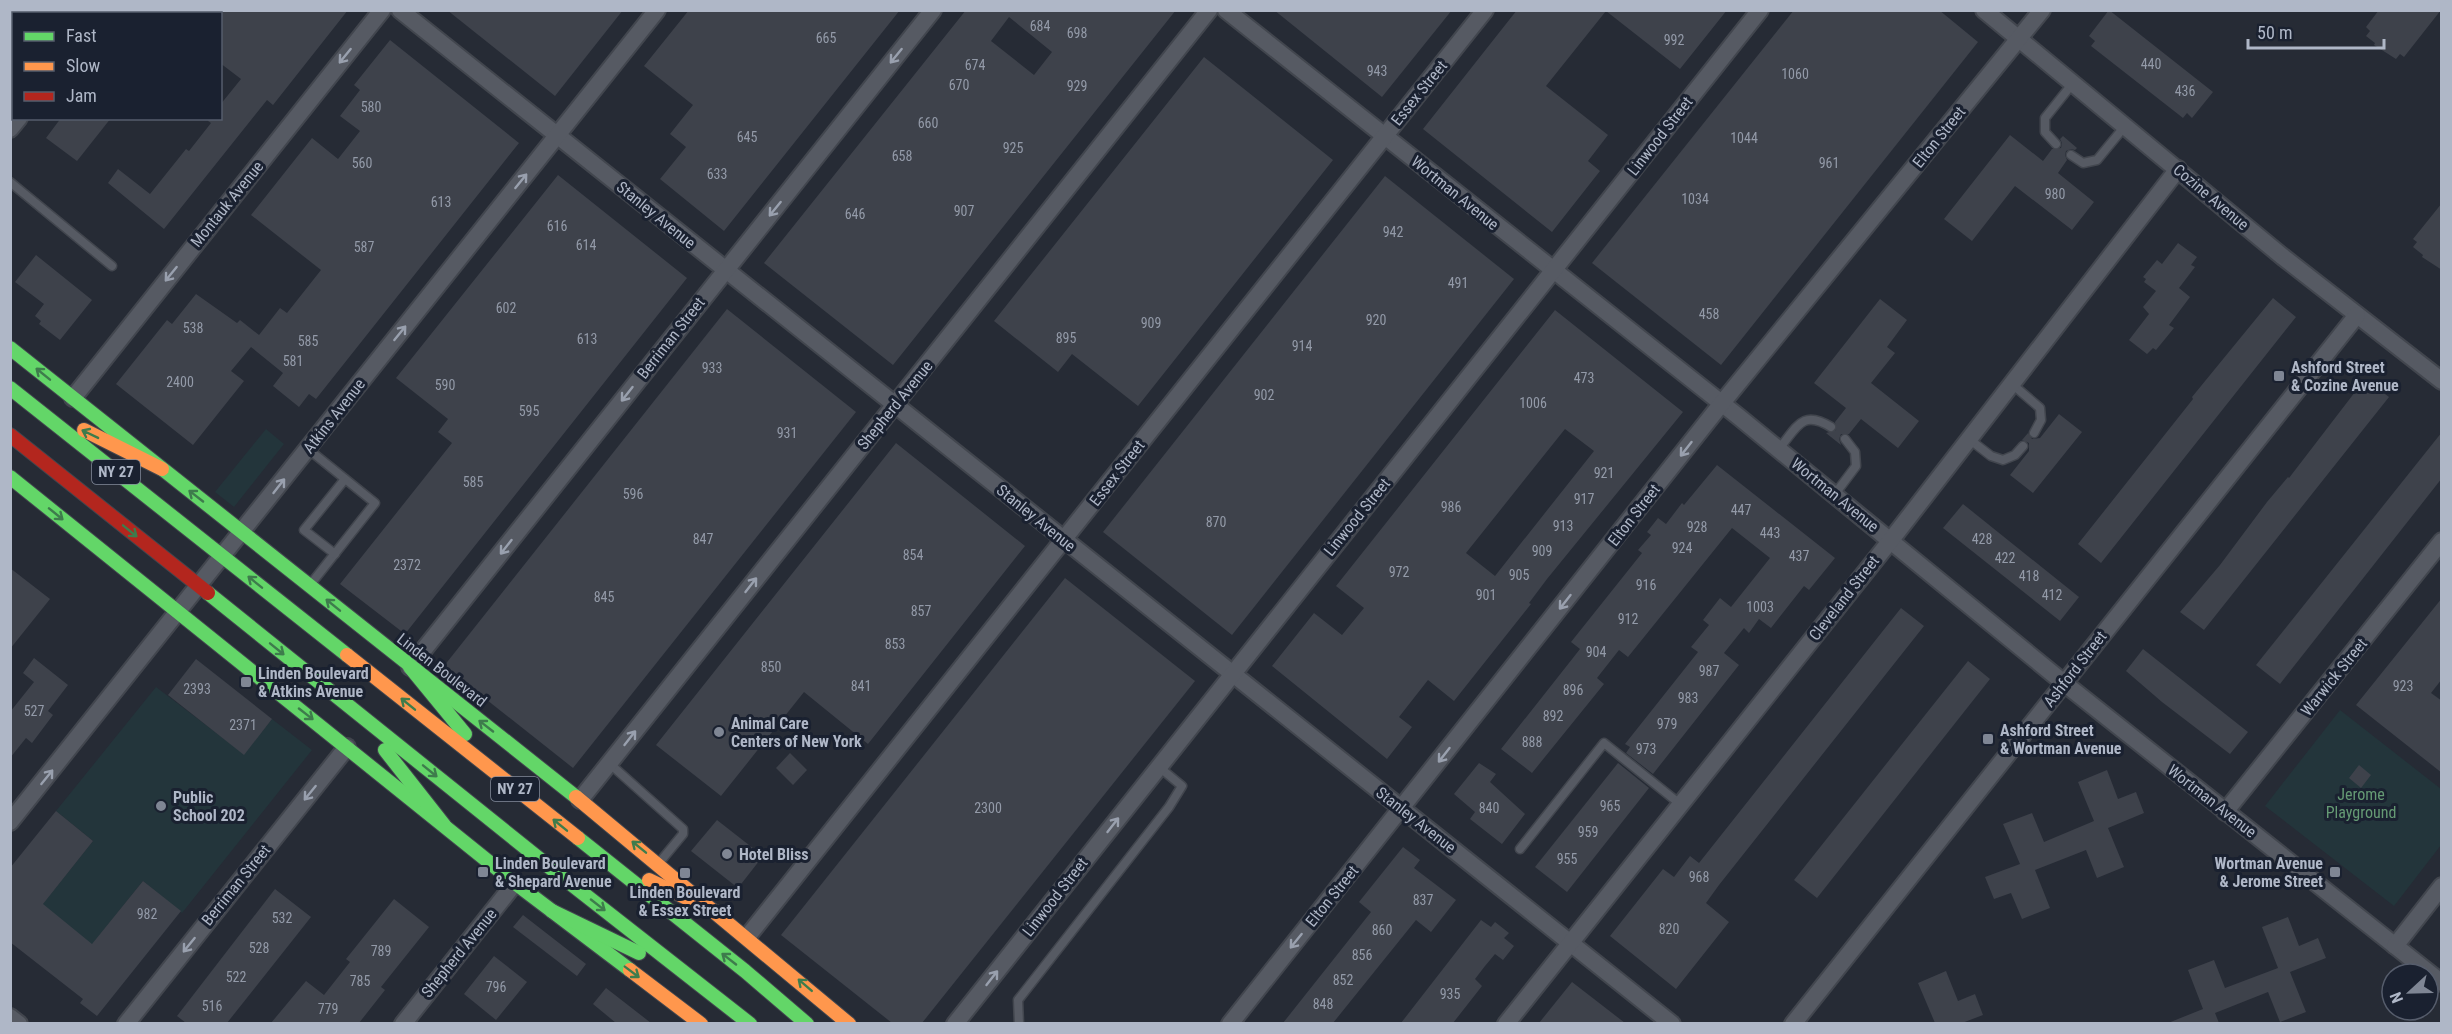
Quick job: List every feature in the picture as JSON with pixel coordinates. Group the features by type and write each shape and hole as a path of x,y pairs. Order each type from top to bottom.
{"main road":[{"name":"Linden Boulevard","path":"10,348 580,800 748,936 849,1023"},
{"name":"NY 27","path":"10,388 745,971 807,1023"},
{"path":"33,406 162,468"},
{"name":"NY 27","path":"10,435 353,710 750,1023"},
{"path":"10,477 683,1018 701,1023"},
{"path":"410,667 501,778"},
{"path":"353,710 444,825"},
{"path":"598,855 722,915"},
{"path":"552,911 693,980"}],"street":[{"name":"Montauk Avenue","path":"73,398 382,10"},
{"name":"Stanley Avenue","path":"400,10 1672,1023"},
{"name":"Atkins Avenue","path":"10,822 657,10"},
{"name":"Berriman Street","path":"410,667 933,10"},
{"name":"Shepherd Avenue","path":"580,800 1209,10"},
{"name":"Wortman Avenue","path":"1226,10 1722,403 2064,683 2442,983"},
{"name":"Essex Street","path":"748,936 1485,10"},
{"name":"Linwood Street","path":"955,1023 1760,10"},
{"name":"Cozine Avenue","path":"1983,10 2357,315 2442,381"},
{"name":"Elton Street","path":"1230,1023 1722,403 2042,10"},
{"name":"Cleveland Street","path":"1506,1023 1891,540 2178,169"},
{"name":"Ashford Street","path":"1793,1023 2357,315"},
{"name":"Warwick Street","path":"2225,812 2442,541"},
{"name":"Berriman Street","path":"126,1023 346,747"},
{"name":"Shepherd Avenue","path":"403,1023 515,883"},
{"path":"2395,946 2442,886"},
{"path":"10,1017 19,1023"}],"lane":[{"path":"2056,144 2045,132 2046,118 2073,83"},
{"path":"2071,155 2083,163 2097,160 2125,126"},
{"path":"10,182 112,266"},
{"path":"2012,384 2040,408 2041,420 2034,433"},
{"path":"1779,449 1806,419 1817,418 1831,427"},
{"path":"1834,494 1856,465 1855,452 1845,439"},
{"path":"1969,439 1992,456 2003,460 2015,455 2023,446"},
{"path":"308,449 375,503 309,586"},
{"path":"335,554 304,530 345,479"},
{"path":"1520,849 1604,743 1680,804"},
{"path":"609,764 682,829 683,834 658,863"},
{"path":"1019,1023 1018,1000 1169,807 1182,786 1159,767"}],"green space":[{"path":"266,429 284,444 234,507 215,492"},
{"path":"156,687 244,754 272,719 312,750 182,913 143,881 87,951 37,911 93,841 56,811"},
{"name":"Jerome Playground","path":"2340,710 2441,789 2441,845 2394,906 2265,806"}],"building":[{"path":"220,10 348,10 273,105 267,100 164,229 108,183 118,169 150,194 186,149 189,151 211,123 209,120 222,120 222,103 241,79 222,65 222,12"},
{"path":"447,10 623,10 555,96"},
{"path":"689,10 900,10 724,231 660,179 686,147 670,134 693,105 644,66"},
{"path":"966,10 1176,10 893,365 764,263","holes":["1009,17 1052,52 1034,75 991,41"]},
{"path":"1274,10 1452,10 1382,97"},
{"path":"1517,10 1727,10 1680,69 1606,11 1546,86 1608,135 1588,161 1600,171 1552,232 1423,129"},
{"path":"1794,10 1939,10 1978,42 1721,365 1592,263"},
{"path":"2109,10 2213,92 2192,118 2187,113 2183,118 2091,46 2095,41 2089,36"},
{"path":"2379,10 2441,10 2404,57 2400,54 2396,59 2374,45 2375,43 2366,36 2370,31 2366,27"},
{"path":"390,40 519,143 316,399 309,394 299,407 273,386 283,373 251,347 231,371 244,381 193,445 116,384 167,320 172,324 196,294 237,323 240,320 259,335 280,308 287,313 321,270 251,215 312,138 338,159 360,131 340,116 360,90 354,85"},
{"path":"1204,57 1333,160 1138,406 1072,354 1058,372 994,321"},
{"path":"60,120 109,120 77,161 46,138"},
{"path":"2010,135 2043,161 2052,149 2061,148 2060,139 2063,136 2077,148 2066,151 2067,160 2058,173 2094,202 2072,230 2015,186 1972,241 1944,219"},
{"path":"558,175 687,278 405,634 340,584 452,443 438,432 448,419 396,378"},
{"path":"1385,176 1514,279 1232,635 1103,532"},
{"path":"2442,203 2442,270 2422,257 2423,255 2413,247 2417,242 2413,239"},
{"path":"2178,243 2197,257 2191,265 2195,267 2179,288 2190,297 2169,325 2174,328 2156,350 2153,348 2147,354 2129,340 2149,314 2143,307 2156,291 2144,282 2146,279 2143,277 2157,260 2162,264"},
{"path":"36,255 92,300 60,340 39,324 41,321 35,316 44,304 15,282"},
{"path":"2273,298 2296,317 2101,563 2078,544 2193,399 2192,397"},
{"path":"1880,299 1907,320 1887,347 1895,353 1871,383 1919,421 1898,448 1861,419 1849,434 1841,434 1839,439 1841,445 1826,433 1836,430 1835,422 1846,408 1814,383"},
{"path":"727,309 856,412 573,768 444,666"},
{"path":"1555,310 1683,412 1547,579 1529,603 1531,604 1454,701 1428,680 1399,717 1412,727 1387,759 1272,666 1314,613 1342,635 1364,608 1336,586","holes":["1565,429 1594,451 1495,576 1466,553"]},
{"path":"2365,379 2389,397 2204,630 2180,612 2220,565"},
{"path":"2059,414 2082,432 2033,493 2010,475 2029,451 2029,443 2022,440 2028,433 2032,439 2040,438"},
{"path":"2442,432 2442,478 2280,684 2256,665"},
{"path":"896,443 1025,546 868,744 804,692 721,796 656,745"},
{"path":"1717,465 1835,558 1809,590 1804,586 1771,628 1759,619 1749,633 1744,628 1724,653 1739,665 1653,774 1626,753 1630,747 1625,744 1698,652 1691,647 1709,625 1703,620 1720,598 1731,607 1770,558 1732,528 1628,657 1619,650 1597,678 1604,684 1532,773 1501,749 1580,649 1571,642 1642,553 1638,550 1651,535 1647,532 1658,518 1666,524"},
{"path":"1963,504 2079,597 2060,621 1943,528"},
{"path":"10,568 50,599 10,649"},
{"path":"1065,578 1195,681 922,1023 892,1023 781,935"},
{"path":"2442,598 2442,679 2431,693 2442,701 2442,773 2356,705"},
{"path":"1901,608 1924,626 1706,903 1729,922 1676,989 1610,936 1663,869 1674,877 1690,856 1699,863"},
{"path":"2143,649 2248,732 2230,754 2126,671"},
{"path":"34,658 68,685 48,711 53,715 32,743 26,738 10,758 10,712 34,682 23,673"},
{"path":"196,659 272,719 244,755 168,695"},
{"path":"1968,661 1990,679 1817,898 1794,880"},
{"path":"790,753 807,770 793,785 776,768"},
{"path":"1479,763 1496,774 1490,782 1525,814 1502,844 1470,819 1475,812 1454,794"},
{"path":"1618,763 1649,788 1567,892 1535,867"},
{"path":"2359,765 2371,775 2361,788 2349,778"},
{"path":"2107,770 2118,799 2136,792 2144,813 2108,828 2124,867 2097,878 2086,850 2035,870 2050,908 2022,919 2011,893 1994,899 1985,877 2020,864 2003,824 2032,813 2044,842 2094,821 2078,782"},
{"path":"56,811 93,841 43,904 92,944 143,881 181,911 97,1016 80,1003 83,999 10,942 10,868"},
{"name":"Hotel Bliss","path":"717,820 763,856 738,888 691,851"},
{"path":"1403,847 1420,860 1414,868 1456,900 1431,932 1416,920 1333,1023 1283,1023 1371,912 1359,902"},
{"path":"275,889 311,917 227,1023 186,1023 177,1016"},
{"path":"394,899 429,927 381,987 385,990 359,1023 271,1023 306,981 324,995 350,962 346,959"},
{"path":"523,915 586,964 577,976 513,927"},
{"path":"2288,917 2299,946 2318,938 2326,958 2290,972 2306,1012 2280,1022 2268,992 2215,1013 2219,1023 2168,1023 2203,1009 2188,970 2214,960 2225,988 2278,968 2262,927"},
{"path":"1481,920 1491,927 1495,922 1509,933 1504,938 1514,946 1503,960 1495,954 1485,966 1475,979 1482,986 1453,1023 1401,1023"},
{"path":"494,956 527,982 496,1020 464,994"},
{"path":"1946,971 1958,1001 1975,994 1983,1015 1962,1023 1935,1023 1918,983"},
{"path":"1572,982 1625,1023 1539,1023"},
{"path":"606,988 651,1023 616,1023 593,1004"}],"traffic: fast":[{"path":"10,348 576,797"},
{"path":"10,388 347,655"},
{"path":"10,477 515,883 630,970"},
{"path":"208,593 552,869 750,1024"},
{"path":"410,667 465,734"},
{"path":"385,750 444,825"},
{"path":"578,838 745,971 807,1024"},
{"path":"552,911 639,953"}],"traffic: slow":[{"path":"84,430 162,469"},
{"path":"347,655 578,838"},
{"path":"576,797 849,1024"},
{"path":"649,880 722,915"},
{"path":"630,970 701,1024"}],"traffic: jam":[{"path":"10,435 208,593"}],"place":[{"name":"Ashford Street & Cozine Avenue","path":"2279,376"},
{"name":"Linden Boulevard & Atkins Avenue","path":"246,682"},
{"name":"Animal Care Centers of New York","path":"719,732"},
{"name":"Ashford Street & Wortman Avenue","path":"1988,739"},
{"name":"Public School 202","path":"161,806"},
{"name":"Hotel Bliss","path":"727,854"},
{"name":"Linden Boulevard & Shepard Avenue","path":"483,872"},
{"name":"Wortman Avenue & Jerome Street","path":"2335,872"},
{"name":"Linden Boulevard & Essex Street","path":"685,873"}]}
